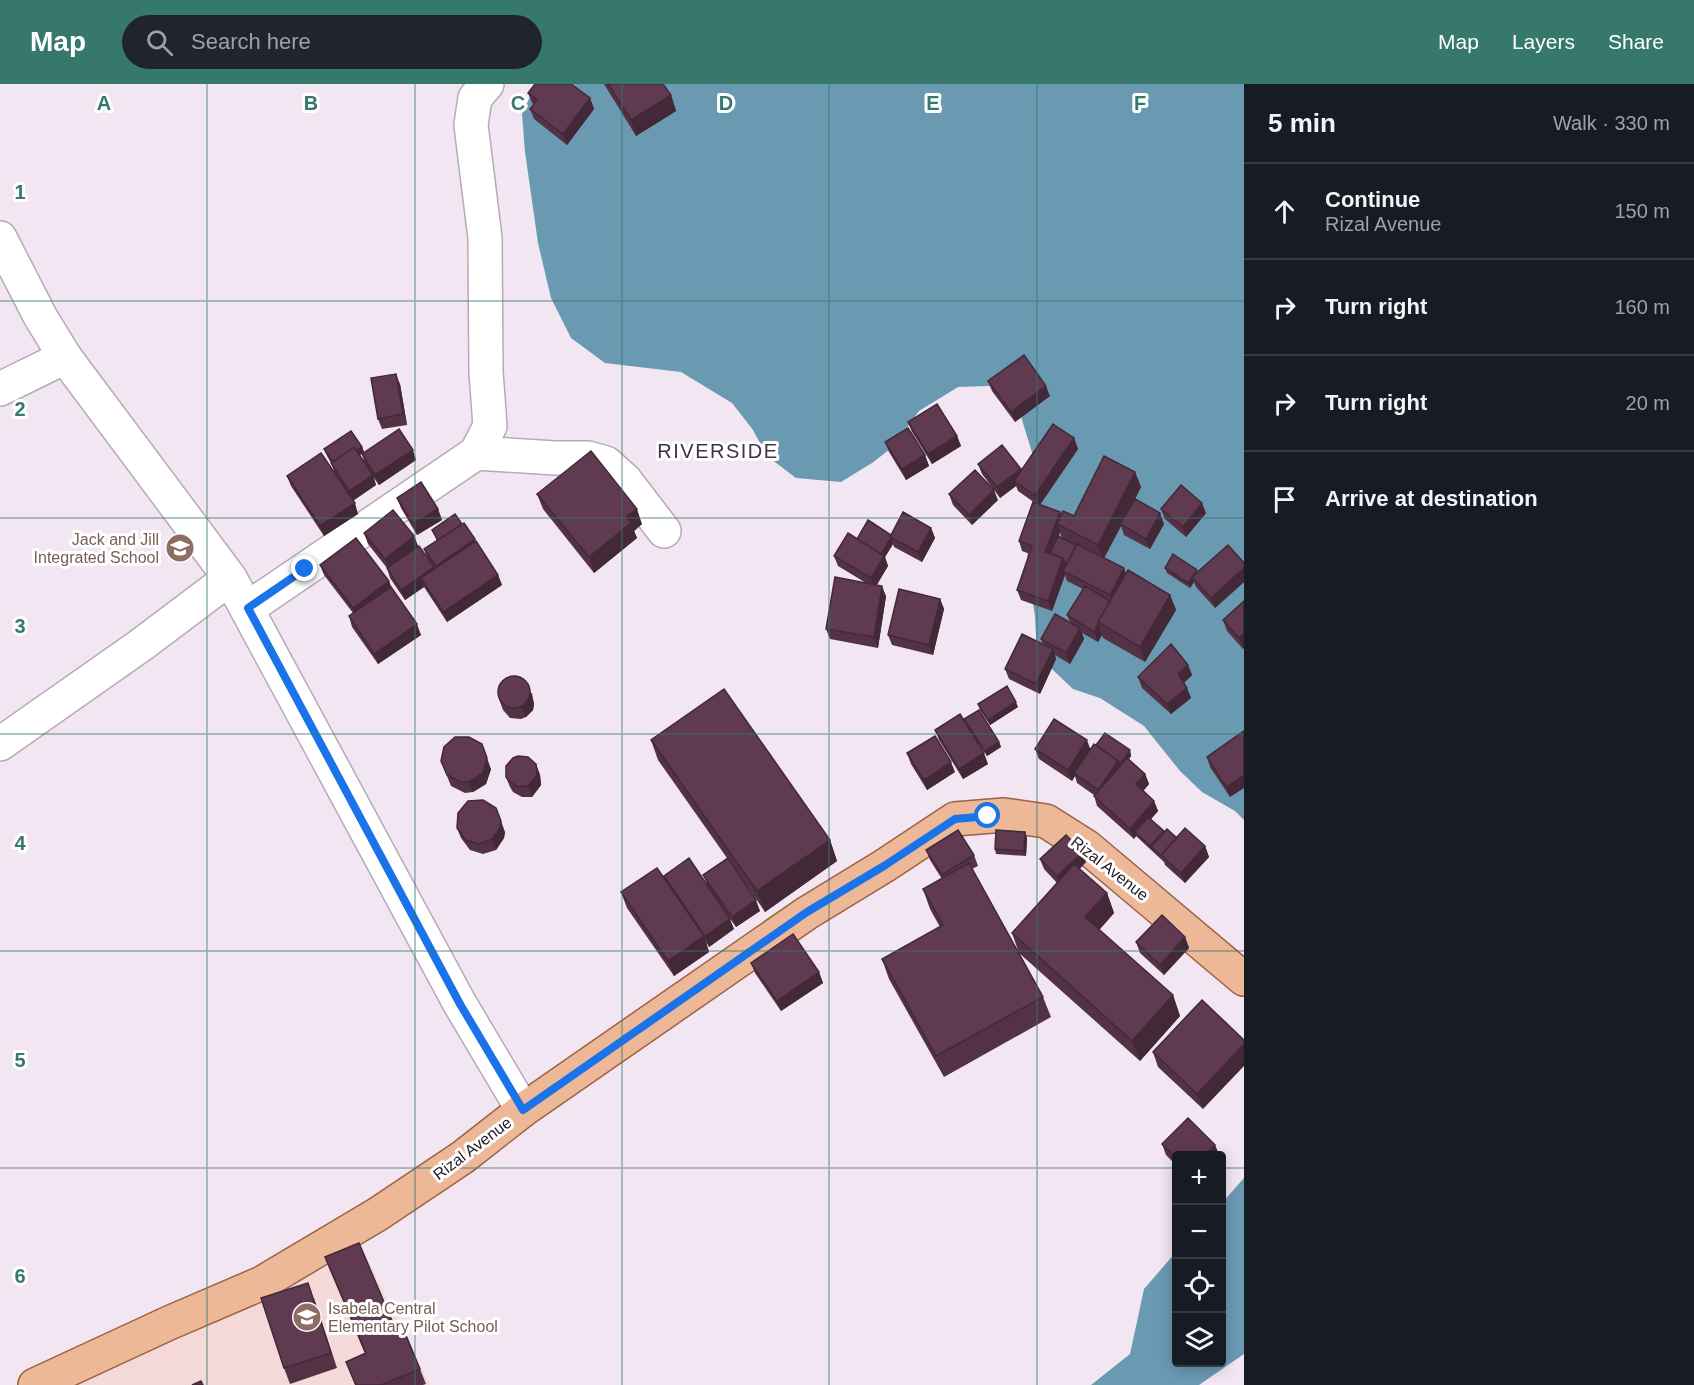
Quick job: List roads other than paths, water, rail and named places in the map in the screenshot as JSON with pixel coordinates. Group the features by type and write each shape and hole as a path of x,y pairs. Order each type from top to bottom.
{"main road":[{"name":"Rizal Avenue","path":"35,1385 262,1283 378,1214 463,1157 523,1110 807,912 884,866 955,819 1004,814 1046,821 1087,847 1244,979"}],"street":[{"path":"248,608 476,453 490,426 486,372 485,238 471,125 475,98 487,84"},
{"path":"0,238 40,316 65,357 230,578 248,608 454,994 523,1110"},
{"path":"0,389 65,357"},
{"path":"476,453 588,458 606,463 625,480 664,531"},
{"path":"0,744 106,670 230,578"}],"water":[{"path":"536,84 1244,84 1244,820 1235,811 1202,792 1180,771 1144,726 1100,698 1073,689 1037,655 1035,616 1027,569 1028,540 1036,506 1038,472 1019,410 989,386 958,387 919,411 894,446 841,482 796,478 767,456 753,430 732,403 681,372 605,363 571,338 551,298 538,243 525,152 522,114"},
{"path":"1244,1178 1244,1354 1226,1366 1226,1205 1226,1198"},
{"path":"1172,1257 1172,1367 1225,1367 1199,1385 1091,1385 1130,1354 1144,1289"}],"place":[{"name":"Jack and Jill Integrated School","path":"180,548"},
{"name":"Isabela Central Elementary Pilot School","path":"307,1317"}],"district":[{"name":"RIVERSIDE","path":"718,451"}]}
